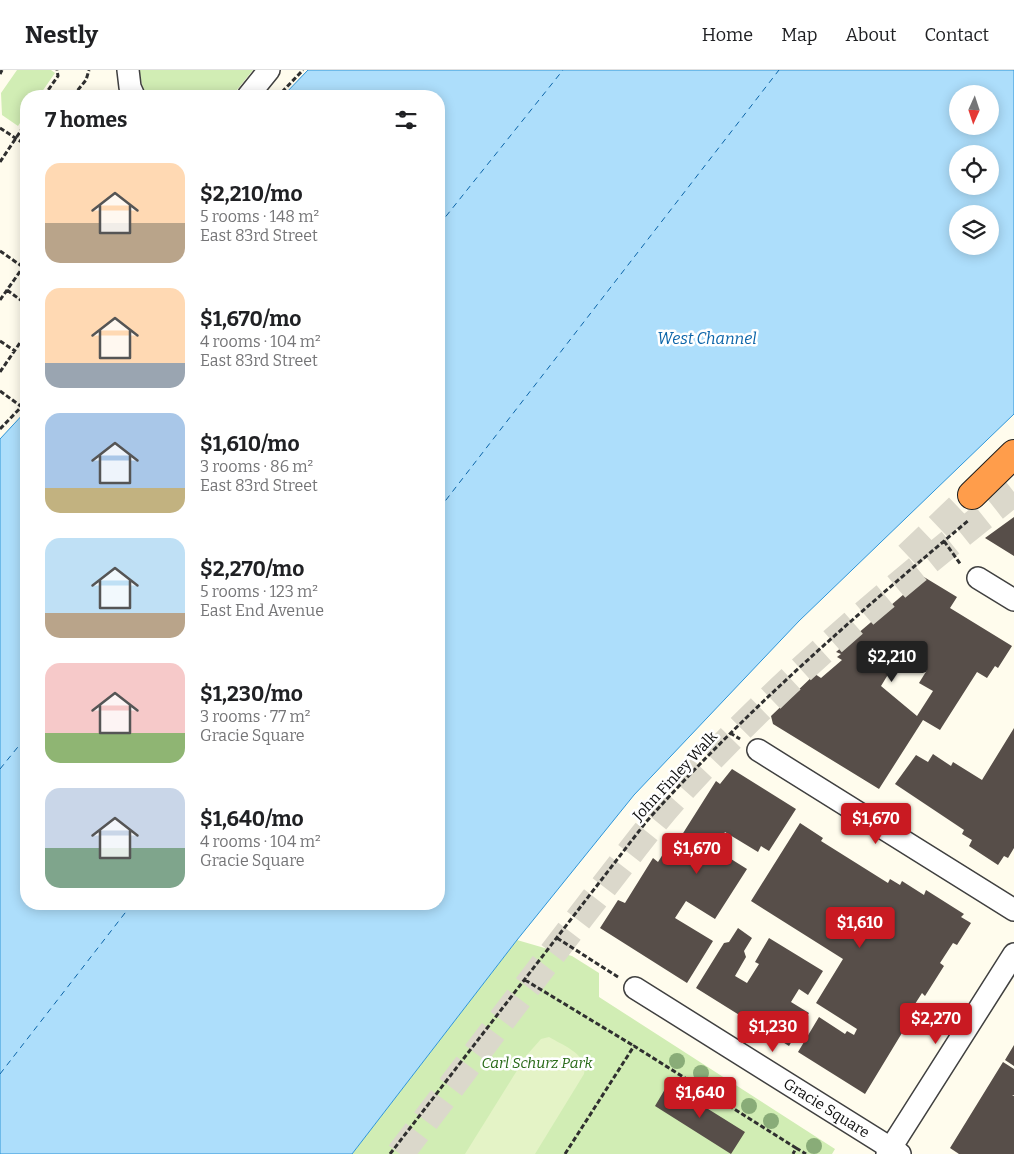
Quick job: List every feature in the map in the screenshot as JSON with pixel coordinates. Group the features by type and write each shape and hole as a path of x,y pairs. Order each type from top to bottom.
{"highway":[{"path":"973,506 1014,454"}],"street":[{"path":"128,70 131,90"},
{"path":"253,90 269,70"},
{"path":"971,573 1014,600"},
{"path":"751,746 1014,910"},
{"path":"893,1152 1014,954"},
{"name":"Gracie Square","path":"635,988 893,1152"}],"path":[{"path":"0,74 2,70"},
{"path":"48,90 58,76 57,70"},
{"path":"78,90 86,80 89,70"},
{"path":"284,90 303,70"},
{"path":"0,128 20,141"},
{"path":"0,162 20,132"},
{"path":"0,251 20,265"},
{"path":"0,300 20,271"},
{"path":"7,290 20,300"},
{"path":"0,341 14,351"},
{"path":"0,372 20,342"},
{"path":"0,391 20,406"},
{"path":"0,429 20,409"},
{"name":"John Finley Walk","path":"390,1154 646,822 730,733 836,632 944,541 973,506"},
{"path":"944,541 971,573"},
{"path":"730,733 751,746"},
{"path":"557,938 635,988"},
{"path":"525,980 806,1154"},
{"path":"565,1154 634,1046"},
{"path":"793,1154 796,1148"}],"green space":[{"path":"17,70 51,70 55,73 43,90 20,90 20,123 18,126 2,115 1,93"},
{"path":"139,70 253,70 237,90 143,89"},
{"name":"Carl Schurz Park","path":"517,940 572,956 599,973 599,997 835,1149 832,1154 352,1154"},
{"path":"549,1037 568,1047 579,1056 584,1067 584,1074 535,1154 465,1154 526,1056 541,1039"}],"water":[{"name":"West Channel","path":"308,70 1014,70 1014,414 799,621 634,795 517,940 352,1154 0,1154 0,439 20,417 20,910 445,910 445,90 289,90"}],"building":[{"path":"1014,517 1014,556 985,538"},
{"path":"924,577 957,597 950,608 1012,646 998,668 995,666 987,678 977,672 940,730 923,720 879,789 773,724 771,716 815,674 821,678 842,660 837,657 841,654 836,652","holes":["905,656 927,670 919,683 933,691 917,716 881,686 892,668 896,671"]},
{"path":"1014,728 1014,848 1008,858 1004,856 998,865 969,846 972,840 962,834 964,830 895,784 916,755 928,762 933,754 951,766 953,762 982,780"},
{"path":"732,769 796,809 769,851 761,846 758,852 725,832 715,849 747,869 715,919 686,901 675,918 713,941 687,983 600,928 618,900 625,903 653,858 658,862 668,846 673,849 716,781 720,784"},
{"path":"800,823 823,838 821,841 888,883 890,879 900,885 902,881 924,895 926,890 964,914 961,917 971,923 957,945 953,943 940,963 944,966 925,996 922,993 901,1026 905,1028 865,1094 798,1052 819,1017 845,1034 847,1031 854,1035 857,1029 816,1003 843,959 751,901"},
{"path":"738,928 752,938 744,951 746,957 735,976 747,983 759,964 755,962 769,938 823,971 808,995 799,989 791,1002 809,1013 789,1046 696,988 724,943 729,942"},
{"path":"1014,1045 1014,1066 1005,1060"},
{"path":"1003,1062 1014,1069 1014,1095 1012,1095 1014,1096 1014,1154 959,1154 950,1148"},
{"path":"668,1084 745,1132 731,1154 655,1106"}],"ferry route":[{"path":"445,218 563,70"},
{"path":"445,501 779,70"},
{"path":"0,769 20,744"},
{"path":"0,1074 127,910"}],"tunnel":[{"path":"400,1154 639,841 717,752 840,635 1014,492"},
{"path":"908,556 972,495"}]}
